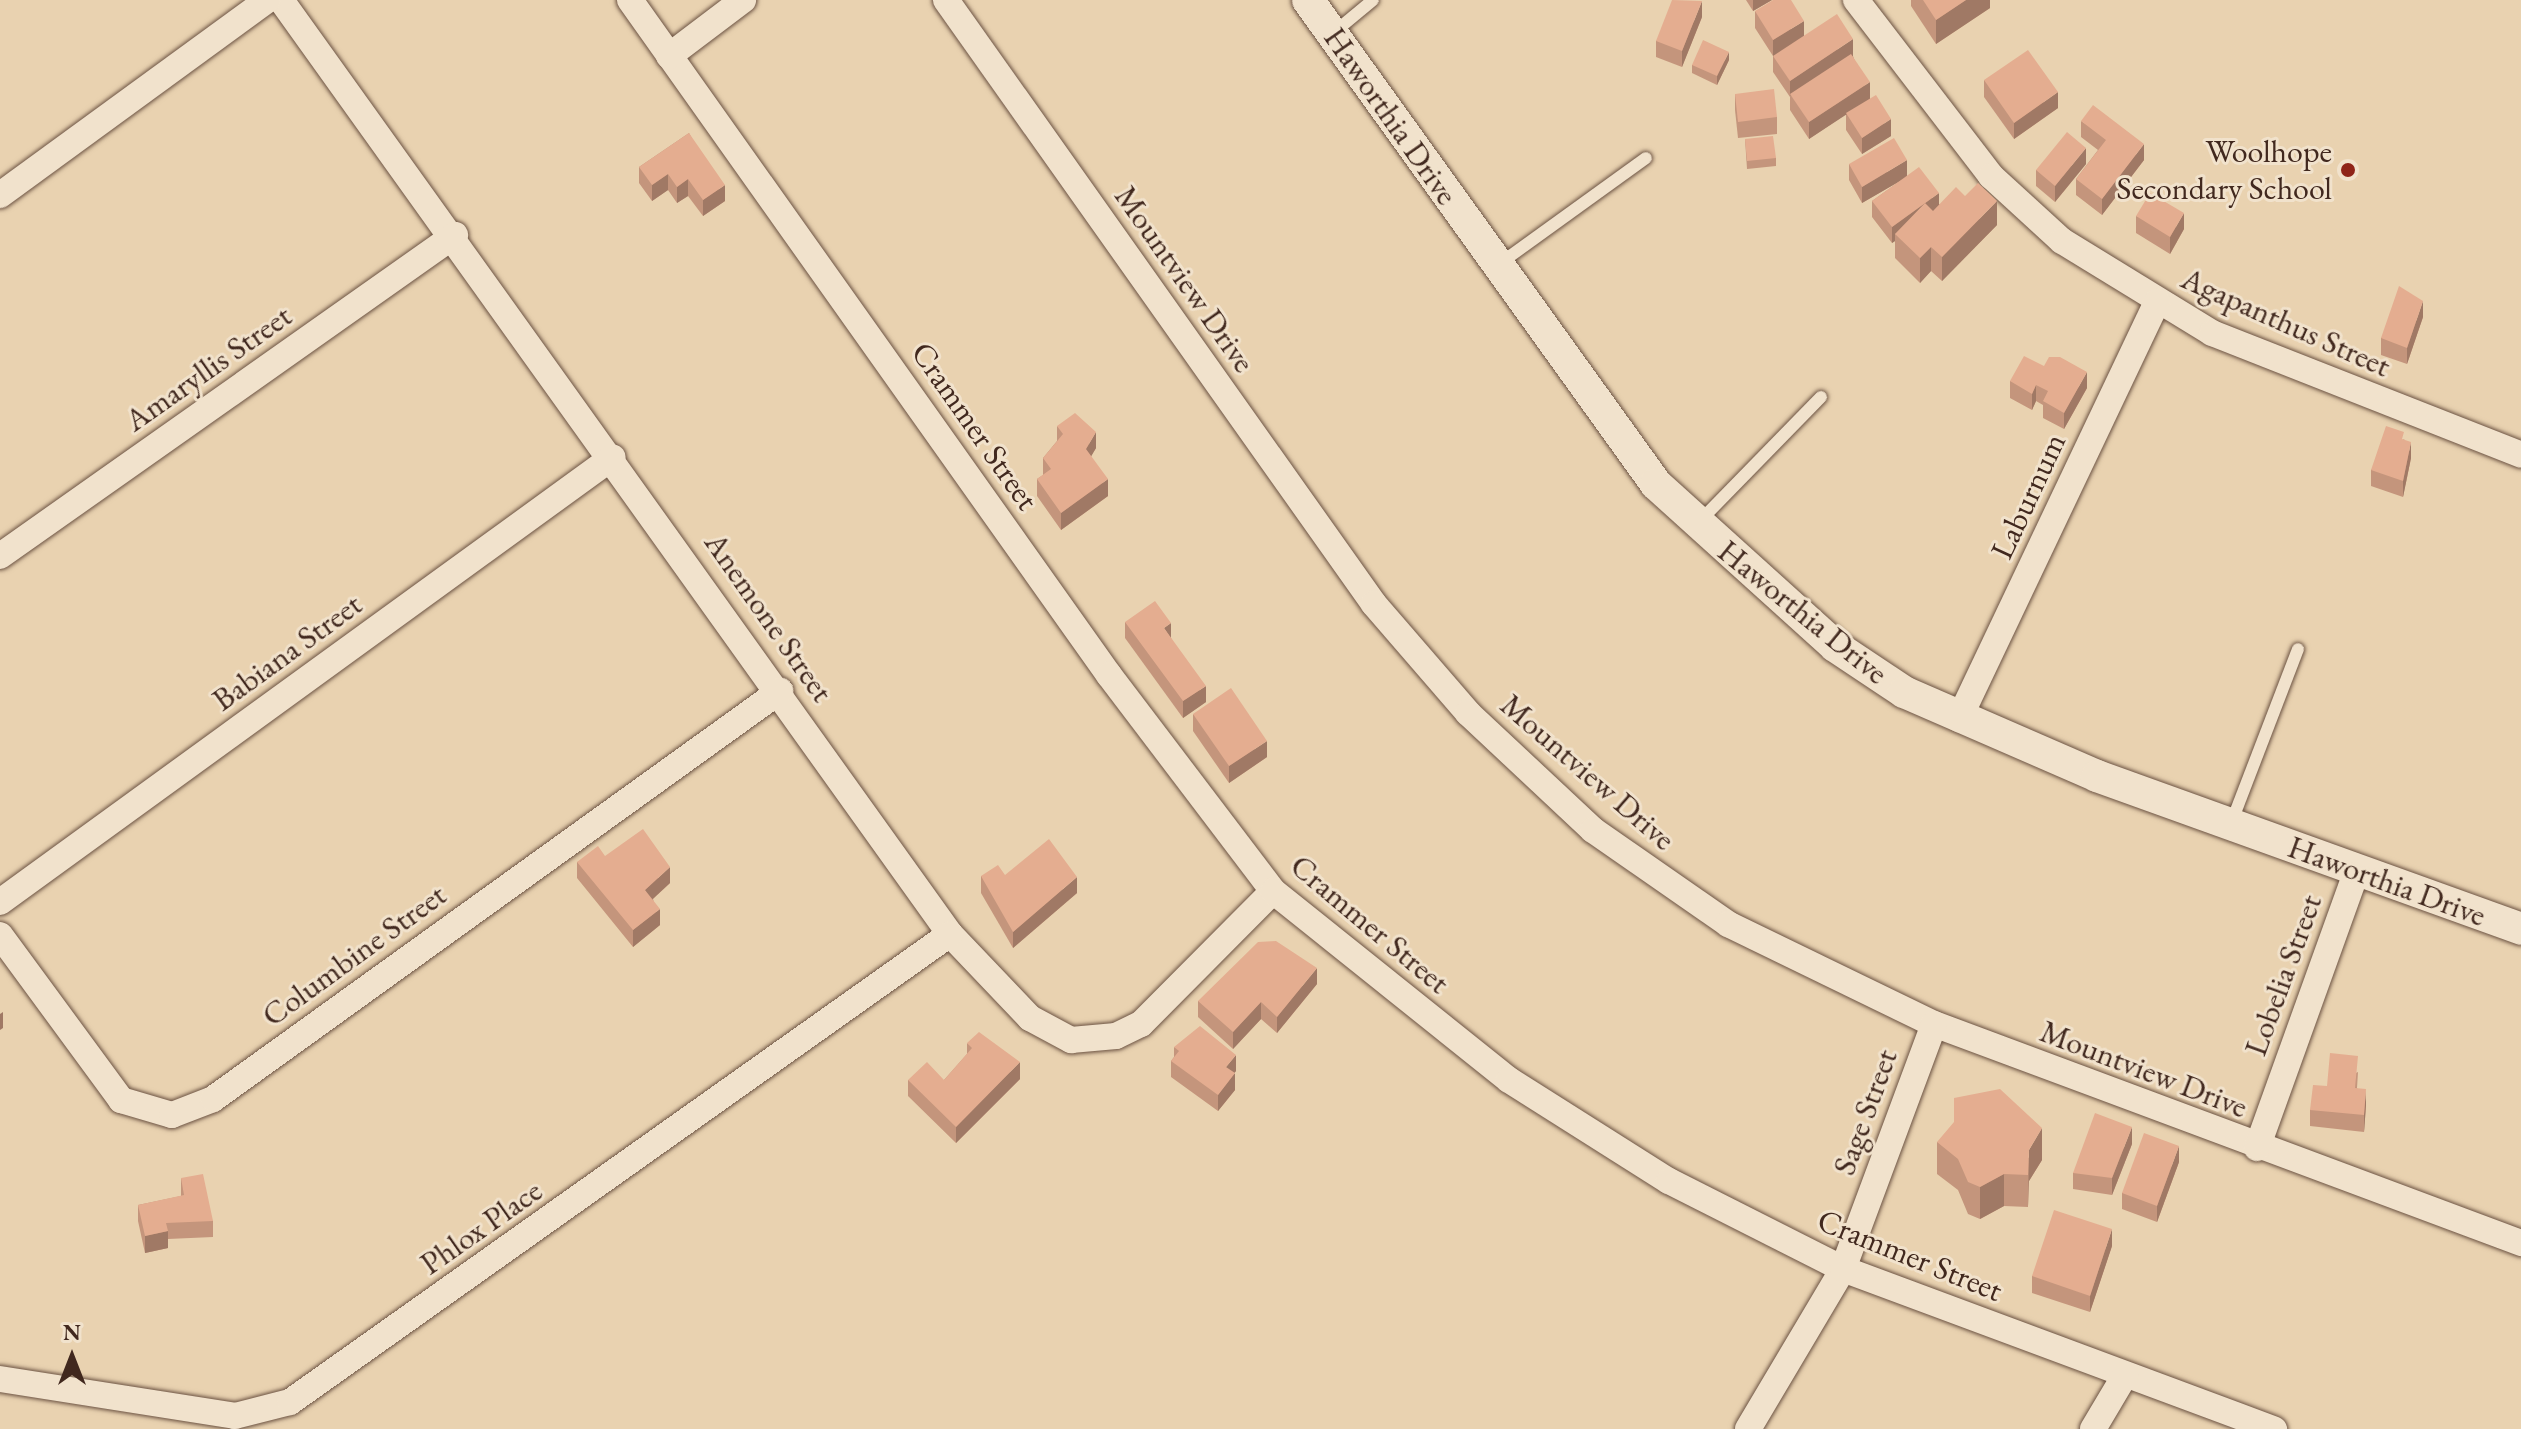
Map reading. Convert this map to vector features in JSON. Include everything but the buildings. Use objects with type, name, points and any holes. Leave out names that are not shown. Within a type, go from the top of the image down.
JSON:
[{"type":"street","points":[[0,195],[267,0]]},
{"type":"street","name":"Anemone Street","points":[[281,0],[455,235],[950,934],[1041,1027],[1090,1040],[1141,1024],[1273,891]]},
{"type":"street","name":"Crammer Street","points":[[630,0],[1118,687],[1273,891],[1509,1080],[1669,1181],[1843,1269],[2274,1429]]},
{"type":"street","points":[[669,56],[743,0]]},
{"type":"street","name":"Mountview Drive","points":[[946,0],[1374,604],[1468,713],[1593,830],[1668,886],[1728,924],[1934,1024],[2257,1148],[2521,1243]]},
{"type":"street","name":"Haworthia Drive","points":[[1308,0],[1607,420],[1696,525],[1835,646],[1959,719],[2231,824],[2521,928]]},
{"type":"street","name":"Agapanthus Street","points":[[1856,0],[1991,176],[2062,241],[2157,302],[2288,366],[2521,455]]},
{"type":"street","name":"Amaryllis Street","points":[[0,556],[455,235]]},
{"type":"street","name":"Laburnum","points":[[1959,719],[2157,302]]},
{"type":"street","name":"Babiana Street","points":[[0,902],[613,457]]},
{"type":"street","name":"Columbine Street","points":[[0,935],[121,1100],[172,1115],[213,1099],[780,691]]},
{"type":"street","name":"Lobelia Street","points":[[2257,1148],[2357,870]]},
{"type":"street","name":"Phlox Place","points":[[0,1379],[235,1416],[290,1402],[950,934]]},
{"type":"street","name":"Sage Street","points":[[1748,1429],[1843,1269],[1934,1024]]},
{"type":"street","points":[[2093,1429],[2125,1375]]},
{"type":"lane","points":[[1332,34],[1373,0]]},
{"type":"lane","points":[[1497,266],[1646,158]]},
{"type":"lane","points":[[1696,525],[1821,397]]},
{"type":"lane","points":[[2231,824],[2298,649]]},
{"type":"place","name":"Woolhope Secondary School","points":[[2348,170]]}]
